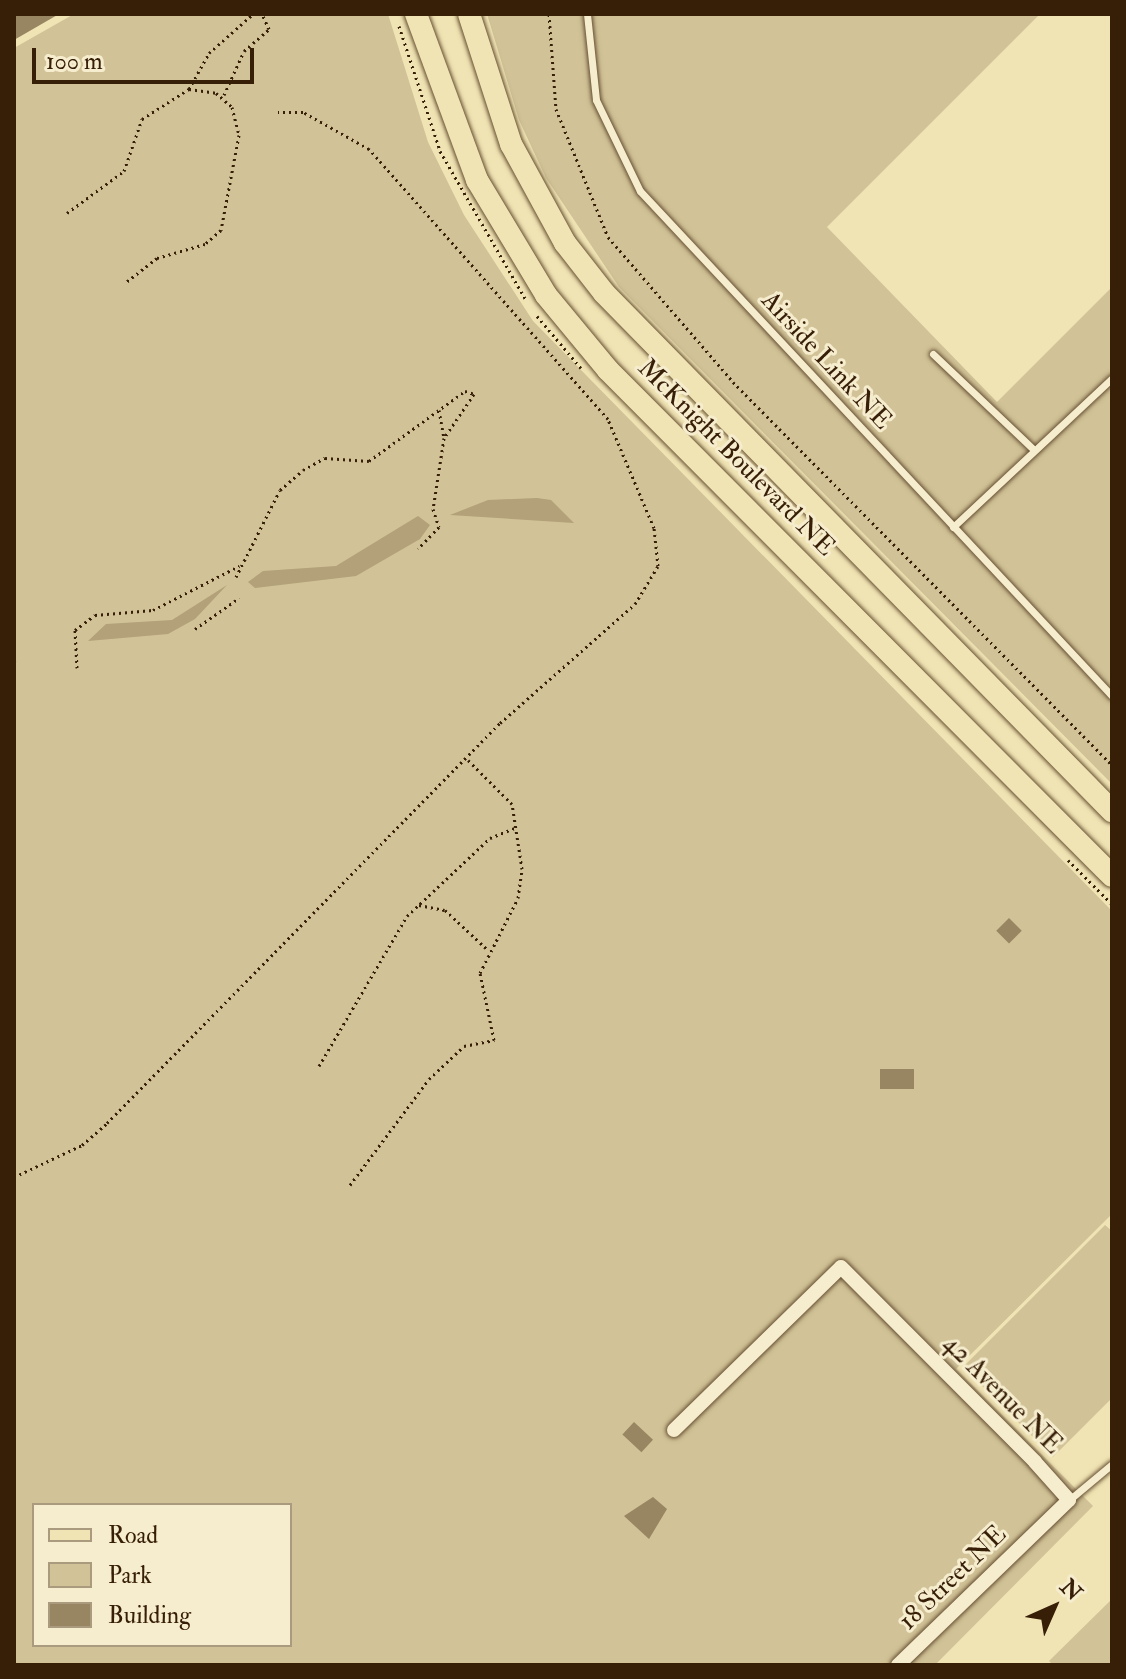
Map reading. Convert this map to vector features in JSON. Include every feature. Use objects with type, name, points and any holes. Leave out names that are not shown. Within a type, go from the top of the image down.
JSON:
[{"type":"main road","name":"McKnight Boulevard NE","points":[[416,14],[477,180],[546,295],[608,370],[1112,876]]},
{"type":"main road","name":"McKnight Boulevard NE","points":[[469,14],[511,144],[565,243],[604,293],[1112,811]]},
{"type":"street","name":"42 Avenue NE","points":[[674,1430],[841,1267],[1069,1500]]},
{"type":"street","name":"18 Street NE","points":[[898,1665],[1069,1500]]},
{"type":"lane","name":"Airside Link NE","points":[[587,14],[596,100],[640,191],[1112,696]]},
{"type":"lane","points":[[933,354],[1034,450]]},
{"type":"lane","points":[[953,527],[1112,378]]},
{"type":"lane","points":[[1069,1500],[1112,1464]]},
{"type":"path","points":[[67,213],[124,171],[136,125],[189,89],[209,53],[253,14]]},
{"type":"path","points":[[125,283],[170,251],[205,244],[225,223],[239,135],[223,96],[244,51],[269,29],[262,14]]},
{"type":"path","points":[[549,14],[556,109],[608,237],[733,382],[1112,765]]},
{"type":"path","points":[[189,89],[223,96]]},
{"type":"path","points":[[14,1177],[82,1145],[107,1123],[468,760],[646,591],[660,546],[619,435],[482,273],[369,149],[303,112],[278,112]]},
{"type":"path","points":[[236,577],[280,490],[303,470],[325,458],[369,461],[465,391],[474,394],[444,438]]},
{"type":"path","points":[[418,549],[439,527],[433,509],[444,438],[439,410]]},
{"type":"path","points":[[77,668],[75,630],[95,615],[153,610],[240,565]]},
{"type":"path","points":[[195,629],[239,598]]},
{"type":"path","points":[[350,1185],[429,1079],[464,1046],[494,1040],[479,992],[487,949],[518,898],[516,827],[512,804],[468,760]]},
{"type":"path","points":[[319,1066],[419,905],[490,838],[516,827]]},
{"type":"path","points":[[419,905],[445,910],[487,949]]},
{"type":"green space","points":[[74,14],[388,14],[428,142],[464,215],[533,321],[1112,911],[1112,1214],[956,1369],[1093,1506],[935,1665],[14,1665],[14,48]]},
{"type":"green space","points":[[487,14],[1040,14],[827,227],[997,402],[1112,287],[1112,784],[619,287],[546,178],[519,120]]},
{"type":"green space","points":[[1105,1225],[1112,1231],[1112,1398],[1053,1457],[963,1367]]},
{"type":"green space","points":[[1112,1599],[1112,1665],[1053,1665],[1049,1661]]},
{"type":"shaded area","points":[[488,500],[551,500],[574,523],[450,515]]},
{"type":"shaded area","points":[[418,516],[430,525],[420,539],[356,576],[255,588],[248,582],[263,571],[336,566]]},
{"type":"shaded area","points":[[227,585],[195,619],[168,634],[88,641],[106,624],[172,620]]},
{"type":"building","points":[[14,14],[59,14],[14,40]]},
{"type":"building","points":[[1009,918],[1022,931],[1009,943],[996,931]]},
{"type":"building","points":[[880,1069],[914,1069],[914,1089],[880,1089]]},
{"type":"building","points":[[634,1422],[653,1440],[641,1452],[622,1434]]},
{"type":"building","points":[[653,1497],[667,1509],[649,1539],[624,1516]]}]
